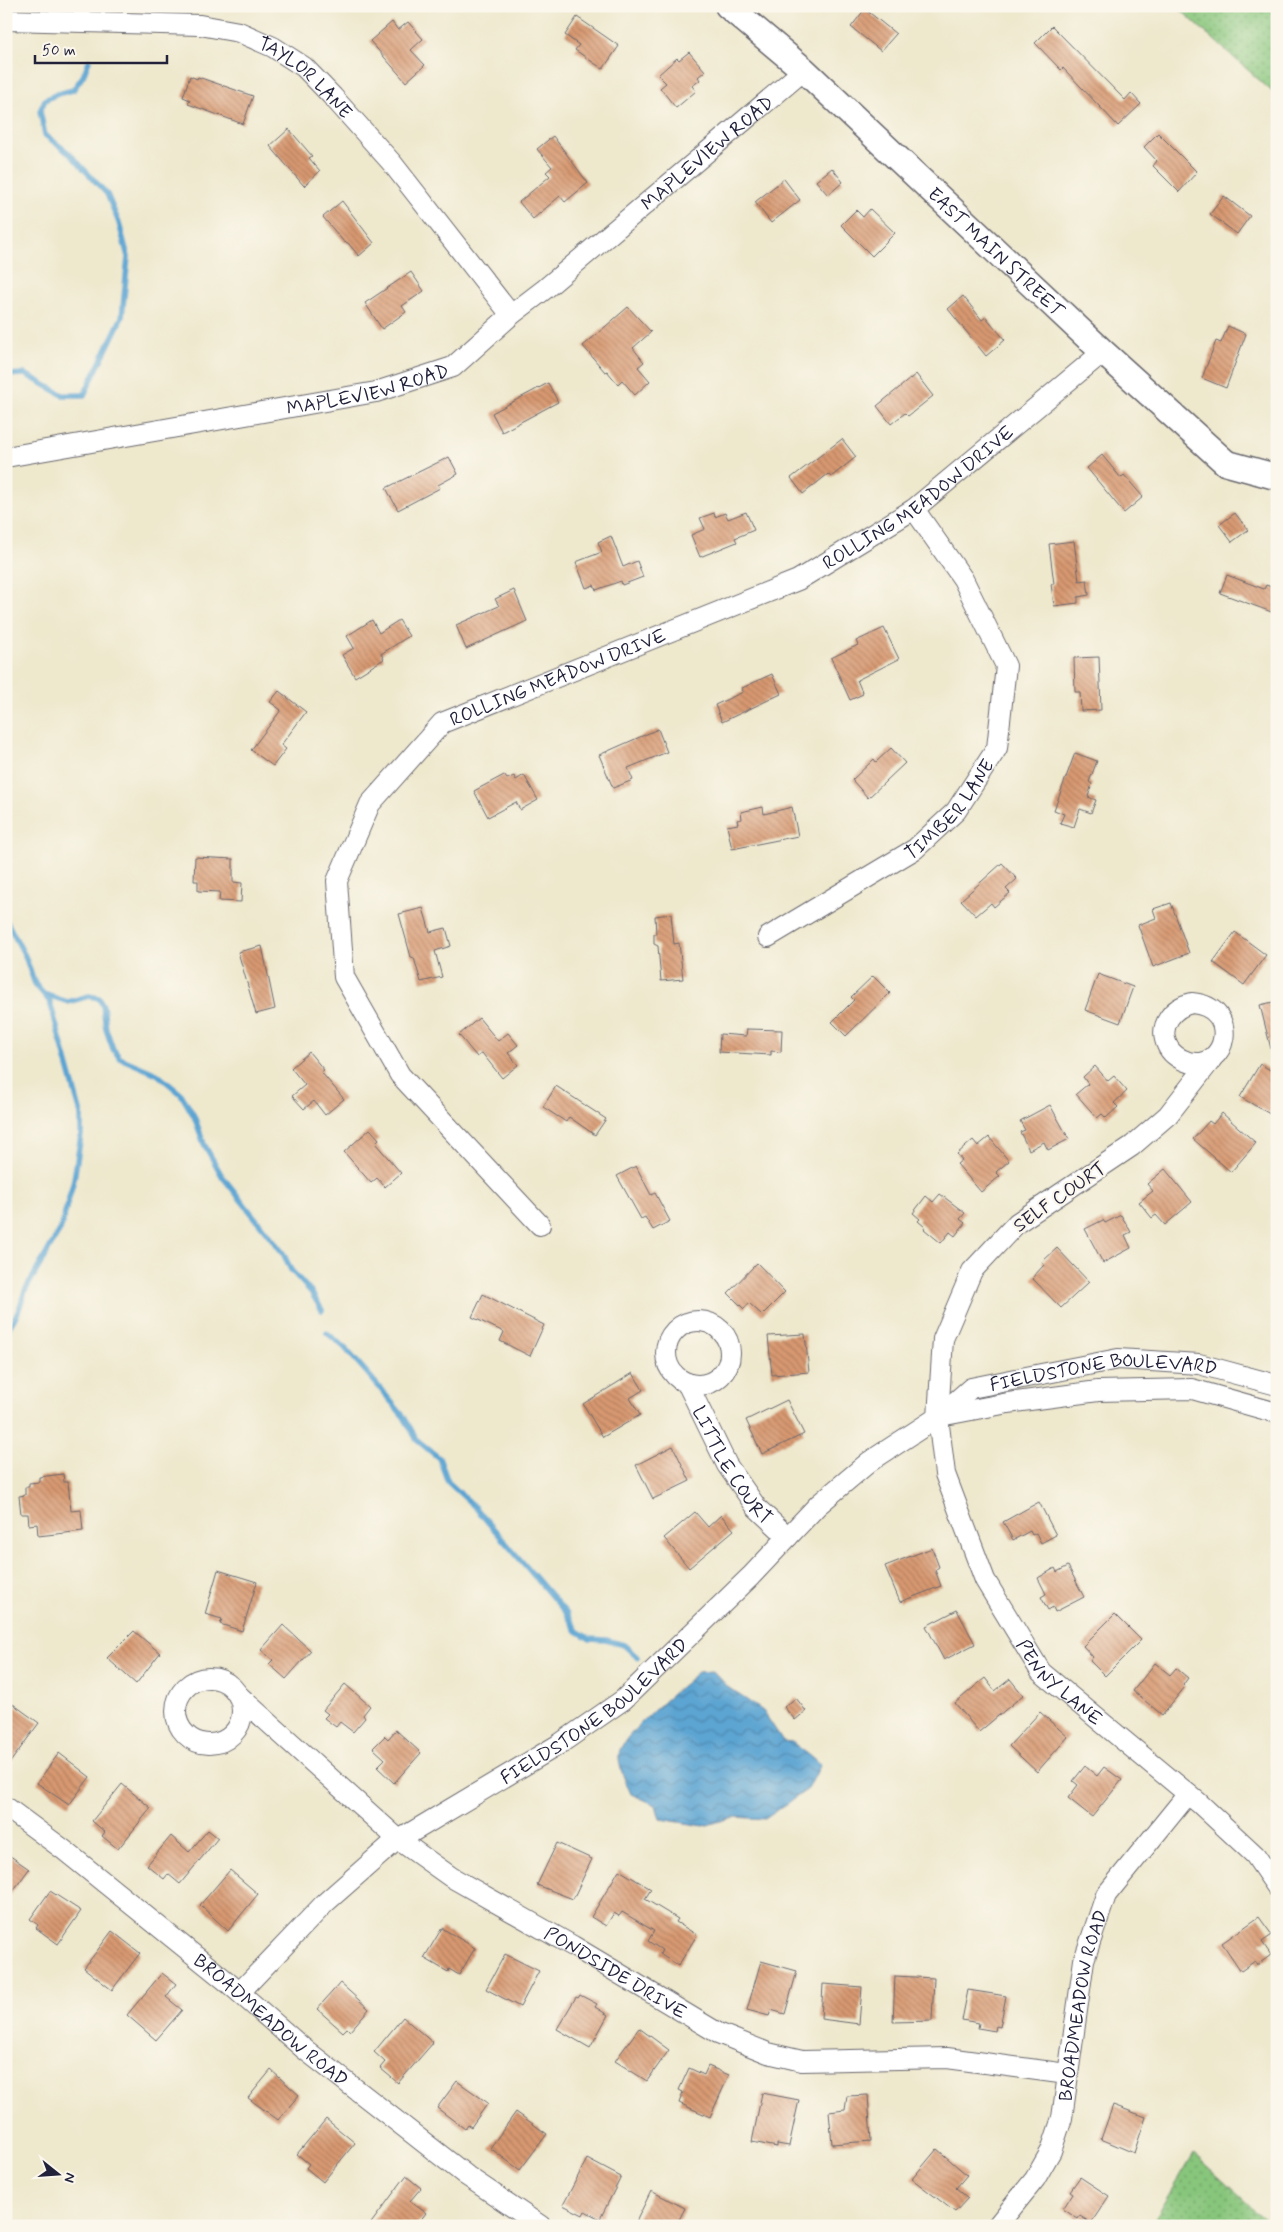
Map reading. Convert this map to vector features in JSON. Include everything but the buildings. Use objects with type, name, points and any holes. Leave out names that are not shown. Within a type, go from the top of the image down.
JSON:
[{"type":"main road","name":"EAST MAIN STREET","points":[[728,6],[804,70],[1103,352],[1226,463],[1277,477]]},
{"type":"street","name":"TAYLOR LANE","points":[[6,20],[200,25],[239,32],[273,47],[304,67],[392,163],[511,315]]},
{"type":"street","name":"MAPLEVIEW ROAD","points":[[6,457],[376,392],[453,367],[511,315],[545,289],[804,70]]},
{"type":"street","name":"ROLLING MEADOW DRIVE","points":[[540,1226],[400,1075],[344,977],[337,882],[370,804],[442,723],[798,580],[914,509],[1103,352]]},
{"type":"street","name":"TIMBER LANE","points":[[768,937],[915,849],[956,811],[997,748],[1006,666],[963,579],[914,509]]},
{"type":"street","name":"SELF COURT","points":[[938,1416],[943,1339],[972,1271],[1017,1223],[1132,1146],[1168,1115],[1211,1060]]},
{"type":"street","name":"FIELDSTONE BOULEVARD","points":[[240,1992],[325,1903],[399,1840],[558,1746],[623,1700],[818,1505],[869,1462],[938,1416],[971,1388],[1118,1359],[1199,1364],[1277,1385]]},
{"type":"street","name":"LITTLE COURT","points":[[687,1383],[727,1465],[757,1508],[788,1537]]},
{"type":"street","name":"FIELDSTONE BOULEVARD","points":[[938,1416],[1008,1403],[1098,1391],[1192,1389],[1277,1413]]},
{"type":"street","name":"PENNY LANE","points":[[938,1416],[945,1474],[984,1580],[1041,1672],[1188,1794],[1255,1855],[1277,1887]]},
{"type":"street","name":"PONDSIDE DRIVE","points":[[238,1695],[399,1840],[451,1877],[573,1946],[718,2034],[768,2053],[802,2060],[947,2058],[1067,2074]]},
{"type":"street","name":"BROADMEADOW ROAD","points":[[997,2226],[1035,2179],[1051,2151],[1062,2118],[1084,1960],[1106,1895],[1188,1794]]},
{"type":"street","name":"BROADMEADOW ROAD","points":[[6,1807],[64,1850],[240,1992],[303,2048],[467,2176],[541,2226]]},
{"type":"green space","points":[[1176,6],[1277,6],[1277,96]]},
{"type":"green space","points":[[1194,2154],[1272,2226],[1151,2226]]},
{"type":"water","points":[[713,1671],[729,1688],[763,1711],[783,1741],[792,1742],[821,1764],[808,1789],[765,1819],[734,1817],[704,1826],[660,1819],[656,1805],[631,1794],[621,1769],[619,1754],[622,1746],[640,1724],[666,1699],[698,1672]]},
{"type":"waterway","points":[[6,375],[25,374],[63,395],[84,395],[122,317],[128,257],[119,223],[107,194],[70,154],[45,135],[40,111],[45,100],[57,94],[73,90],[83,76],[89,61]]},
{"type":"waterway","points":[[6,920],[25,956],[35,984],[50,1002],[81,1114],[81,1135],[74,1179],[61,1228],[25,1291],[18,1312],[8,1329],[6,1338]]},
{"type":"waterway","points":[[44,994],[68,1002],[89,996],[99,998],[103,1006],[106,1029],[113,1049],[120,1058],[157,1074],[181,1094],[194,1116],[204,1144],[222,1176],[283,1253],[291,1270],[311,1292],[322,1310]]},
{"type":"waterway","points":[[327,1333],[344,1347],[368,1374],[404,1417],[417,1440],[439,1458],[448,1482],[475,1507],[566,1613],[577,1631],[590,1639],[606,1640],[624,1645],[637,1657]]}]
